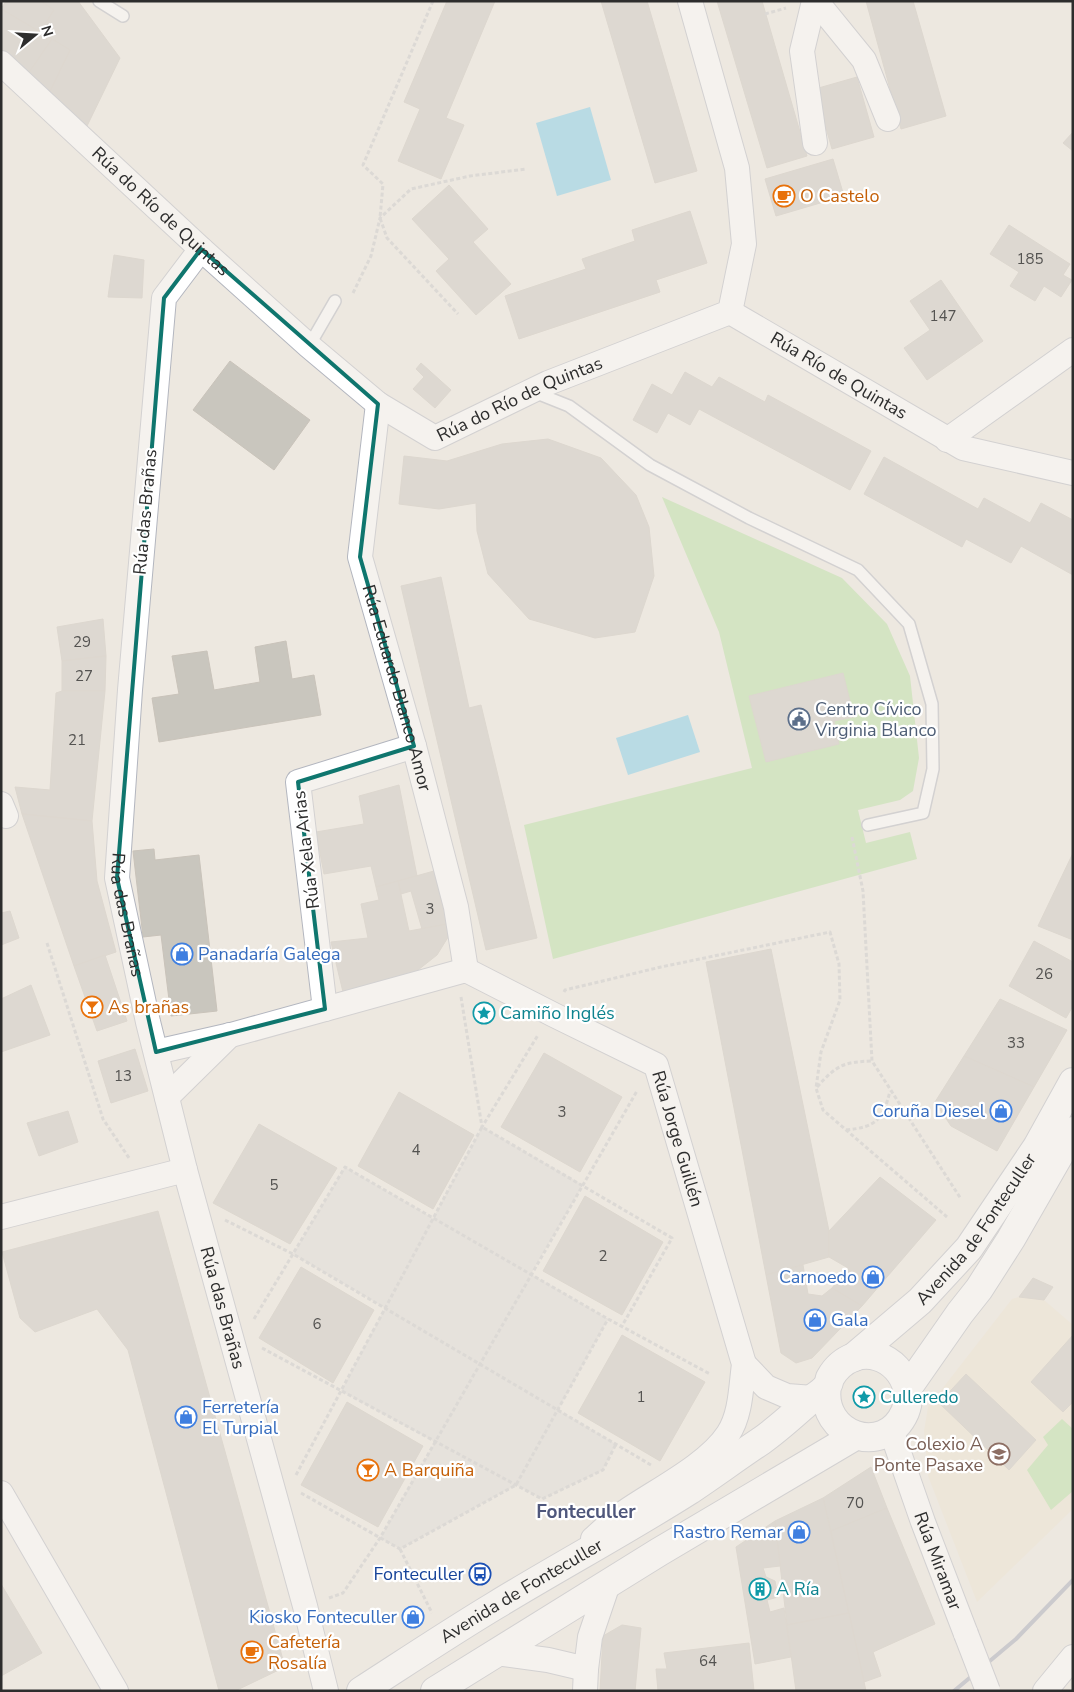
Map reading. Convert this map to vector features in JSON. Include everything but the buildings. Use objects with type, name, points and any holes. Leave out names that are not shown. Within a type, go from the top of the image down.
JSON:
[{"type":"main road","name":"Avenida de Fonteculler","points":[[854,1357],[920,1301],[969,1248],[1037,1147],[1073,1082]]},
{"type":"main road","name":"Avenida de Fonteculler","points":[[907,1389],[979,1289],[1011,1239],[1073,1132]]},
{"type":"main road","points":[[871,1355],[888,1361],[901,1372],[907,1389],[908,1400],[905,1412],[899,1422],[890,1430],[874,1437],[855,1436],[844,1430],[831,1416],[820,1392],[842,1363],[854,1357],[871,1355]]},
{"type":"main road","name":"Avenida de Fonteculler","points":[[362,1691],[494,1606],[690,1490],[771,1434],[820,1392]]},
{"type":"main road","points":[[435,1689],[855,1436]]},
{"type":"street","points":[[690,1],[737,168],[744,244],[730,312]]},
{"type":"street","points":[[815,1],[864,60],[888,119]]},
{"type":"street","points":[[815,1],[802,51],[816,143]]},
{"type":"street","name":"Rúa do Río de Quintas","points":[[1,63],[201,249],[309,346],[378,404],[434,438],[548,383],[730,312]]},
{"type":"street","name":"Rúa das Brañas","points":[[201,249],[164,298],[130,680],[117,878],[185,1170],[305,1606],[326,1691]]},
{"type":"street","name":"Rúa Río de Quintas","points":[[730,312],[963,448],[1073,473]]},
{"type":"street","points":[[947,440],[1073,350]]},
{"type":"street","name":"Rúa Eduardo Blanco Amor","points":[[378,404],[360,556],[414,746],[456,907],[466,970]]},
{"type":"street","name":"Rúa Xela Arias","points":[[325,1009],[298,782],[414,746]]},
{"type":"street","points":[[156,1052],[231,1035],[466,970]]},
{"type":"street","name":"Rúa Jorge Guillén","points":[[466,970],[656,1065],[744,1364],[739,1406],[728,1434],[708,1456],[674,1481],[623,1513],[562,1566]]},
{"type":"street","points":[[167,1097],[231,1035]]},
{"type":"street","points":[[1,1217],[185,1170]]},
{"type":"street","name":"Rúa Jorge Guillén","points":[[744,1364],[766,1387],[787,1396],[820,1392]]},
{"type":"street","name":"Rúa Miramar","points":[[890,1430],[988,1691]]},
{"type":"street","points":[[1,1493],[116,1691]]},
{"type":"street","points":[[496,1653],[548,1660],[586,1680],[590,1637],[608,1584]]},
{"type":"street","points":[[1045,1691],[1073,1657]]},
{"type":"lane","points":[[99,1],[123,16]]},
{"type":"lane","points":[[309,346],[335,301]]},
{"type":"lane","points":[[532,391],[570,406],[650,465],[748,518],[858,570],[909,624],[932,704],[933,769],[923,813],[868,825]]},
{"type":"path","points":[[351,296],[371,256],[380,218],[384,184],[363,165],[433,1]]},
{"type":"path","points":[[380,218],[411,189],[470,176],[526,169]]},
{"type":"path","points":[[380,218],[387,238],[458,314]]},
{"type":"path","points":[[868,825],[851,830],[863,891],[872,1062],[961,1199]]},
{"type":"path","points":[[294,1478],[482,1127],[532,1044],[554,1015],[565,990],[661,967],[830,932],[839,964],[840,1000],[820,1052],[816,1088],[823,1110],[947,1217]]},
{"type":"path","points":[[47,943],[103,1119],[144,1180]]},
{"type":"path","points":[[466,970],[461,1001],[482,1127]]},
{"type":"path","points":[[816,1088],[829,1073],[842,1064],[872,1062]]},
{"type":"path","points":[[305,1606],[343,1593],[380,1538],[635,1094],[656,1065]]},
{"type":"path","points":[[845,1130],[862,1128],[877,1121],[886,1108],[890,1090]]},
{"type":"path","points":[[482,1127],[672,1238],[622,1326]]},
{"type":"path","points":[[253,1321],[345,1167],[608,1319],[710,1374]]},
{"type":"path","points":[[200,1222],[223,1219],[293,1254],[616,1444],[674,1481]]},
{"type":"path","points":[[298,1491],[400,1549],[516,1485],[608,1319]]},
{"type":"path","points":[[259,1347],[542,1499],[603,1470],[616,1444]]},
{"type":"highlighted area","points":[[201,249],[378,404],[360,557],[414,746],[298,782],[325,1009],[156,1052],[117,878],[164,298]]},
{"type":"shaded area","points":[[482,1127],[583,1185],[531,1274],[608,1319],[558,1410],[616,1444],[603,1470],[542,1499],[516,1485],[400,1549],[380,1538],[435,1442],[341,1391],[385,1308],[293,1254],[345,1167],[433,1218]]},
{"type":"shaded area","name":"Colexio A Ponte Pasaxe","points":[[1019,1297],[1044,1300],[1073,1325],[1073,1509],[977,1602],[928,1476],[924,1431],[928,1407],[1012,1299]]},
{"type":"green space","points":[[662,497],[842,578],[887,624],[910,676],[919,758],[913,791],[900,800],[858,810],[866,843],[910,832],[917,859],[553,959],[524,825],[752,768],[719,632]]},
{"type":"green space","points":[[1062,1419],[1073,1429],[1073,1491],[1051,1510],[1027,1470],[1048,1445],[1043,1437]]},
{"type":"water","points":[[590,107],[611,180],[557,196],[536,123]]},
{"type":"water","points":[[688,715],[700,752],[628,775],[616,738]]},
{"type":"railway","points":[[954,1691],[1016,1639],[1073,1580]]},
{"type":"place","name":"O Castelo","points":[[784,196]]},
{"type":"place","name":"Centro Cívico Virginia Blanco","points":[[799,719]]},
{"type":"place","name":"Panadaría Galega","points":[[182,954]]},
{"type":"place","name":"As brañas","points":[[92,1007]]},
{"type":"place","name":"Camiño Inglés","points":[[484,1013]]},
{"type":"place","name":"Coruña Diesel","points":[[1001,1111]]},
{"type":"place","name":"Carnoedo","points":[[873,1277]]},
{"type":"place","name":"Gala","points":[[815,1320]]},
{"type":"place","name":"Culleredo","points":[[864,1397]]},
{"type":"place","name":"Ferretería El Turpial","points":[[186,1417]]},
{"type":"place","name":"Colexio A Ponte Pasaxe","points":[[999,1454]]},
{"type":"place","name":"A Barquiña","points":[[368,1470]]},
{"type":"place","name":"Rastro Remar","points":[[799,1532]]},
{"type":"place","name":"Fonteculler","points":[[480,1574]]},
{"type":"place","name":"A Ría","points":[[760,1589]]},
{"type":"place","name":"Kiosko Fonteculler","points":[[413,1617]]},
{"type":"place","name":"Cafetería Rosalía","points":[[252,1652]]},
{"type":"district","name":"Fonteculler","points":[[586,1511]]}]
